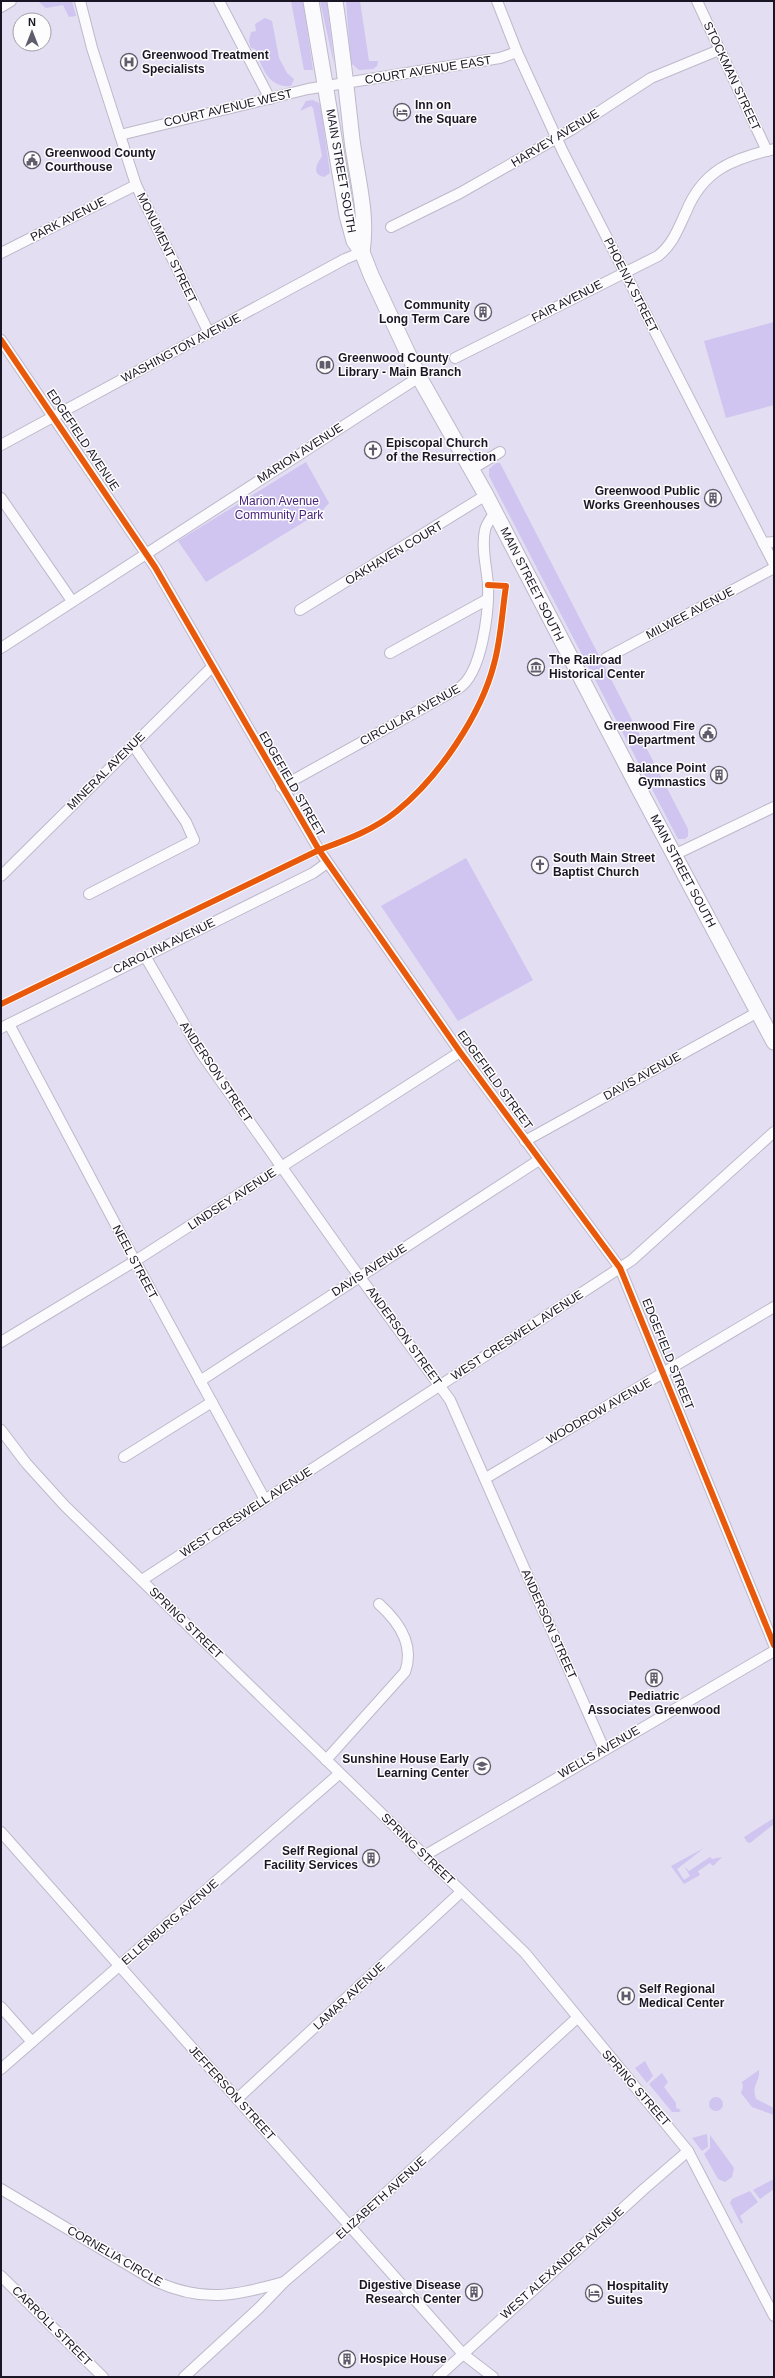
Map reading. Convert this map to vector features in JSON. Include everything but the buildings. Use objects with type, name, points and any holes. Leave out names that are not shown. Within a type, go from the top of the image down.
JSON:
[{"type":"main road","points":[[311,1],[337,85]]},
{"type":"main road","points":[[335,1],[337,85]]},
{"type":"main road","name":"MAIN STREET SOUTH","points":[[337,85],[347,215],[354,241],[362,252],[371,275],[419,377],[486,495],[674,855],[774,1042]]},
{"type":"main road","name":"MAIN STREET SOUTH","points":[[337,85],[352,140],[365,216],[362,252]]},
{"type":"street","points":[[1,7],[11,1]]},
{"type":"street","name":"MONUMENT STREET","points":[[80,1],[136,185],[209,333]]},
{"type":"street","points":[[219,1],[270,99]]},
{"type":"street","name":"PHOENIX STREET","points":[[497,1],[517,52],[557,138],[774,564]]},
{"type":"street","name":"STOCKMAN STREET","points":[[697,1],[719,50],[770,150]]},
{"type":"street","name":"HARVEY AVENUE","points":[[391,227],[460,193],[557,138],[651,78],[719,50]]},
{"type":"street","name":"COURT AVENUE EAST","points":[[337,85],[500,58],[517,52]]},
{"type":"street","name":"COURT AVENUE WEST","points":[[120,135],[231,106],[337,85]]},
{"type":"street","name":"FAIR AVENUE","points":[[455,358],[665,251],[675,236],[696,190],[711,174],[728,164],[770,150]]},
{"type":"street","name":"PARK AVENUE","points":[[1,253],[136,185]]},
{"type":"street","name":"WASHINGTON AVENUE","points":[[1,445],[362,252]]},
{"type":"street","name":"EDGEFIELD AVENUE","points":[[1,340],[146,553]]},
{"type":"street","name":"MARION AVENUE","points":[[1,648],[419,377]]},
{"type":"street","points":[[472,469],[500,452]]},
{"type":"street","name":"OAKHAVEN COURT","points":[[300,610],[486,495]]},
{"type":"street","points":[[1,498],[72,601]]},
{"type":"street","name":"CIRCULAR AVENUE","points":[[281,787],[464,685],[474,670],[487,616],[488,600],[485,529],[495,512]]},
{"type":"street","points":[[763,543],[774,542]]},
{"type":"street","name":"EDGEFIELD STREET","points":[[146,553],[281,787],[327,863],[460,1052],[620,1268],[774,1645]]},
{"type":"street","name":"MILWEE AVENUE","points":[[606,658],[774,568]]},
{"type":"street","points":[[390,652],[488,600]]},
{"type":"street","name":"MINERAL AVENUE","points":[[1,876],[212,667]]},
{"type":"street","points":[[89,894],[194,840],[186,822],[133,745]]},
{"type":"street","points":[[674,855],[774,807]]},
{"type":"street","name":"CAROLINA AVENUE","points":[[5,1026],[313,873],[327,863]]},
{"type":"street","name":"ANDERSON STREET","points":[[145,956],[201,1053],[359,1276],[439,1385],[454,1409],[486,1478],[604,1749]]},
{"type":"street","name":"DAVIS AVENUE","points":[[525,1141],[758,1012]]},
{"type":"street","name":"NEEL STREET","points":[[5,1026],[264,1498]]},
{"type":"street","name":"LINDSEY AVENUE","points":[[1,1342],[135,1261],[460,1052]]},
{"type":"street","name":"WEST CRESWELL AVENUE","points":[[142,1580],[264,1498],[632,1260],[774,1132]]},
{"type":"street","name":"DAVIS AVENUE","points":[[200,1381],[539,1160]]},
{"type":"street","name":"WOODROW AVENUE","points":[[486,1478],[774,1307]]},
{"type":"street","points":[[124,1457],[212,1402]]},
{"type":"street","name":"SPRING STREET","points":[[1,1430],[42,1481],[339,1774],[525,1952],[577,2018],[675,2133],[688,2151],[774,2316]]},
{"type":"street","points":[[326,1760],[405,1672],[408,1653],[404,1634],[396,1621],[379,1604]]},
{"type":"street","name":"WELLS AVENUE","points":[[424,1856],[774,1650]]},
{"type":"street","name":"ELLENBURG AVENUE","points":[[1,2069],[339,1774]]},
{"type":"street","name":"JEFFERSON STREET","points":[[1,1832],[463,2354],[493,2377]]},
{"type":"street","name":"LAMAR AVENUE","points":[[238,2099],[461,1892]]},
{"type":"street","points":[[1,2007],[32,2042]]},
{"type":"street","name":"ELIZABETH AVENUE","points":[[184,2377],[259,2308],[284,2282],[350,2226],[577,2018]]},
{"type":"street","name":"WEST ALEXANDER AVENUE","points":[[438,2377],[644,2189],[688,2151]]},
{"type":"street","name":"CORNELIA CIRCLE","points":[[1,2189],[155,2280],[182,2292],[207,2296],[223,2296],[245,2293],[284,2282]]},
{"type":"street","name":"CARROLL STREET","points":[[1,2276],[103,2377]]},
{"type":"green space","points":[[72,1],[76,16],[69,17],[63,5],[46,8],[39,2]]},
{"type":"green space","points":[[291,1],[303,1],[313,70],[304,70]]},
{"type":"green space","points":[[320,1],[327,1],[334,64]]},
{"type":"green space","points":[[346,1],[360,1],[369,61],[378,61],[377,66],[373,69],[359,70],[351,63]]},
{"type":"green space","points":[[265,18],[272,21],[279,58],[287,73],[294,79],[291,86],[283,86],[271,80],[263,69],[255,49],[251,48],[249,41],[251,32],[256,31],[255,24]]},
{"type":"green space","points":[[313,100],[319,103],[321,109],[330,173],[324,177],[320,176],[316,171],[317,165],[322,156],[313,108],[311,106],[300,111],[306,101]]},
{"type":"green space","points":[[774,322],[774,405],[726,418],[704,341]]},
{"type":"green space","name":"Marion Avenue Community Park","points":[[306,462],[329,503],[322,511],[206,582],[178,541]]},
{"type":"green space","points":[[496,463],[500,463],[688,829],[688,836],[685,839],[678,839],[489,476],[489,469]]},
{"type":"green space","points":[[466,858],[533,980],[458,1021],[381,906]]},
{"type":"green space","points":[[774,1818],[774,1824],[750,1843],[747,1842],[744,1837]]},
{"type":"green space","points":[[704,1848],[677,1869],[684,1880],[690,1876],[684,1866],[689,1871],[710,1857],[712,1859],[722,1857],[713,1866],[710,1863],[698,1871],[700,1875],[684,1884],[671,1866]]},
{"type":"green space","points":[[645,2061],[653,2076],[647,2083],[635,2068]]},
{"type":"green space","points":[[759,2070],[754,2090],[756,2099],[774,2108],[774,2115],[752,2107],[741,2093],[743,2087],[742,2082]]},
{"type":"green space","points":[[662,2073],[668,2082],[664,2087],[676,2103],[676,2108],[681,2110],[679,2112],[672,2112],[649,2084]]},
{"type":"green space","points":[[713,2097],[719,2097],[723,2101],[723,2107],[719,2111],[713,2111],[709,2107],[709,2101]]},
{"type":"green space","points":[[707,2134],[708,2147],[702,2151],[692,2138]]},
{"type":"green space","points":[[710,2135],[734,2168],[732,2177],[725,2182],[718,2179],[704,2154],[710,2148]]},
{"type":"green space","points":[[774,2179],[774,2189],[760,2199],[753,2190]]},
{"type":"green space","points":[[750,2191],[758,2202],[740,2216],[743,2222],[741,2224],[730,2203],[732,2199]]},
{"type":"cycle path","points":[[1,340],[155,567],[319,850],[460,1052],[620,1268],[774,1645]]},
{"type":"cycle path","points":[[1,1004],[319,850],[360,834],[379,824],[397,811],[428,781],[456,744],[479,704],[488,684],[498,645],[506,586],[488,585]]},
{"type":"place","name":"Greenwood Treatment Specialists","points":[[129,62]]},
{"type":"place","name":"Inn on the Square","points":[[402,112]]},
{"type":"place","name":"Greenwood County Courthouse","points":[[32,160]]},
{"type":"place","name":"Community Long Term Care","points":[[483,312]]},
{"type":"place","name":"Greenwood County Library - Main Branch","points":[[325,365]]},
{"type":"place","name":"Episcopal Church of the Resurrection","points":[[373,450]]},
{"type":"place","name":"Greenwood Public Works Greenhouses","points":[[713,498]]},
{"type":"place","name":"The Railroad Historical Center","points":[[536,667]]},
{"type":"place","name":"Greenwood Fire Department","points":[[708,733]]},
{"type":"place","name":"Balance Point Gymnastics","points":[[719,775]]},
{"type":"place","name":"South Main Street Baptist Church","points":[[540,865]]},
{"type":"place","name":"Pediatric Associates Greenwood","points":[[654,1678]]},
{"type":"place","name":"Sunshine House Early Learning Center","points":[[482,1766]]},
{"type":"place","name":"Self Regional Facility Services","points":[[371,1858]]},
{"type":"place","name":"Self Regional Medical Center","points":[[626,1996]]},
{"type":"place","name":"Digestive Disease Research Center","points":[[474,2292]]},
{"type":"place","name":"Hospitality Suites","points":[[594,2293]]},
{"type":"place","name":"Hospice House","points":[[347,2359]]}]
